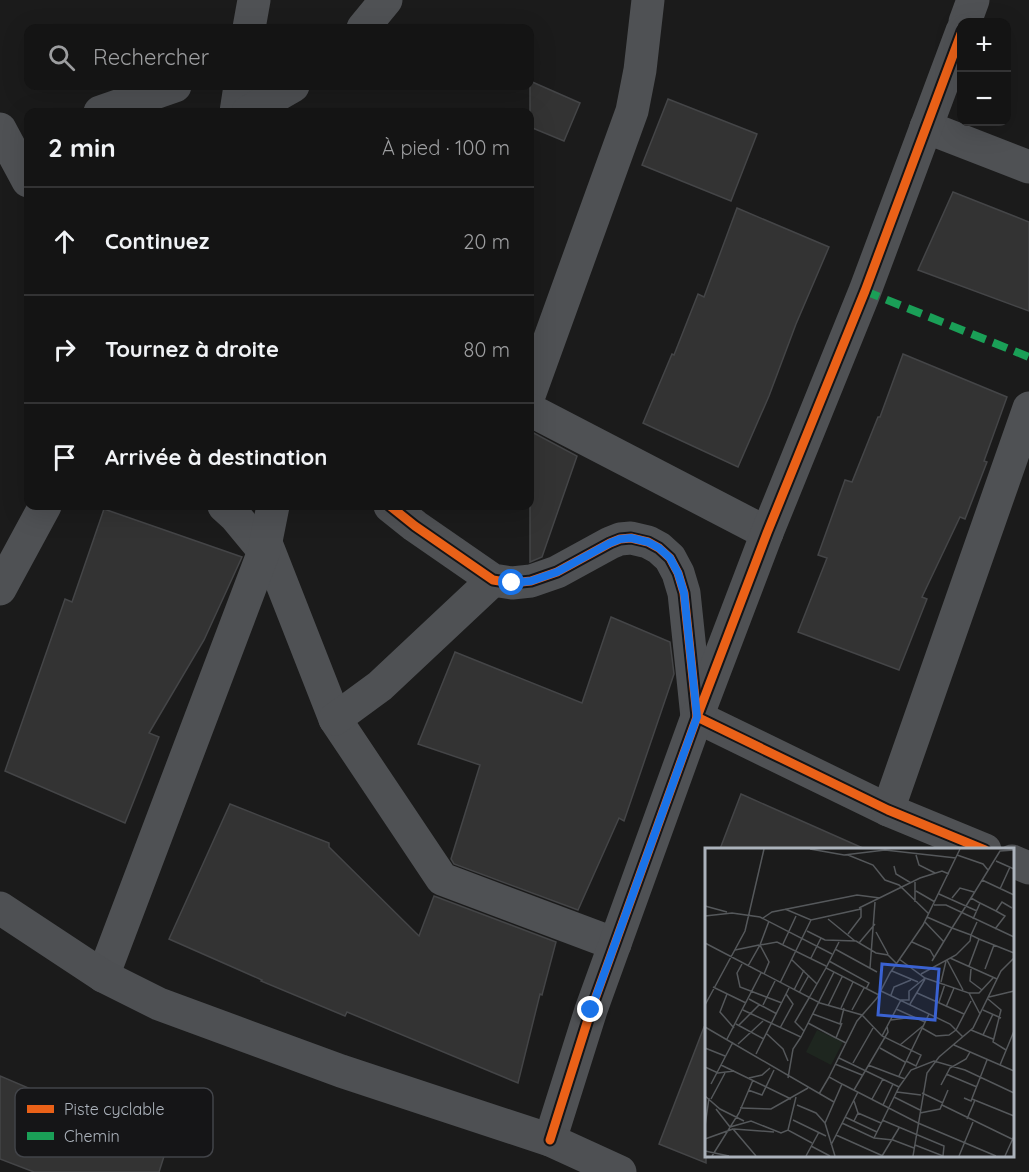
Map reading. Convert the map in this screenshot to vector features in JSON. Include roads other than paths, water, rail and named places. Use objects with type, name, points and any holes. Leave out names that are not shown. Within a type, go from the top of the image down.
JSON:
[{"type":"main road","points":[[0,908],[103,976],[159,1004],[340,1071],[550,1140],[620,1172]]},
{"type":"street","points":[[250,24],[254,0]]},
{"type":"street","points":[[366,24],[386,0]]},
{"type":"street","points":[[534,382],[632,111],[640,70],[648,0]]},
{"type":"street","points":[[966,18],[973,0]]},
{"type":"street","points":[[550,1140],[591,1010],[697,717],[767,533],[865,291],[957,44]]},
{"type":"street","points":[[112,108],[163,90]]},
{"type":"street","points":[[237,108],[239,90]]},
{"type":"street","points":[[255,108],[286,90]]},
{"type":"street","points":[[926,127],[1029,167]]},
{"type":"street","points":[[9,140],[24,172]]},
{"type":"street","points":[[534,412],[767,533]]},
{"type":"street","points":[[888,810],[1027,430]]},
{"type":"street","points":[[0,589],[43,510]]},
{"type":"street","points":[[228,510],[265,547],[335,719],[442,879],[615,944]]},
{"type":"street","points":[[103,976],[265,547],[272,510]]},
{"type":"street","points":[[395,510],[493,580],[512,583],[531,581],[557,572],[620,539],[631,538],[648,542],[659,548],[670,558],[678,573],[684,593],[697,717]]},
{"type":"street","points":[[335,719],[380,686],[493,580]]},
{"type":"street","points":[[697,717],[888,810],[983,848]]},
{"type":"street","points":[[1014,862],[1029,868]]}]
